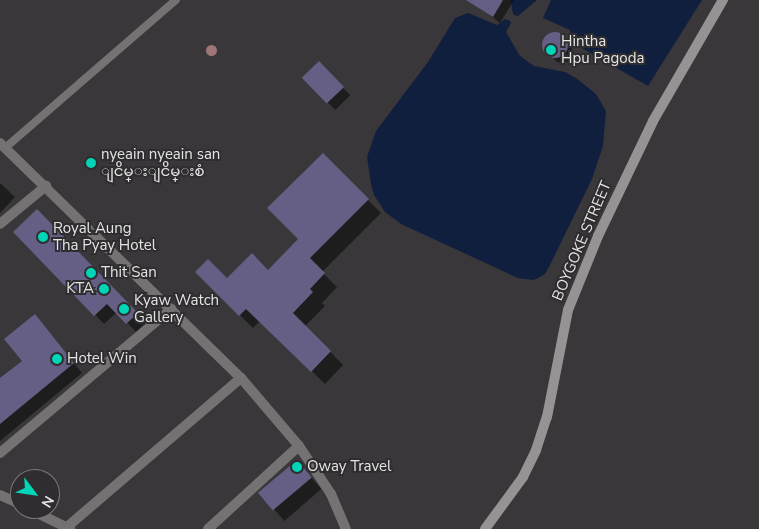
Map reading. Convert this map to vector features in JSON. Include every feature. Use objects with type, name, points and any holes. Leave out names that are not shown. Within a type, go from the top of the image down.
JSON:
[{"type":"street","name":"BOYGOKE STREET","points":[[485,529],[523,477],[536,450],[547,417],[568,310],[581,273],[653,121],[723,0]]},
{"type":"street","points":[[3,145],[241,378],[299,446],[331,494],[346,529]]},
{"type":"street","points":[[0,224],[46,186]]},
{"type":"street","points":[[0,453],[172,309]]},
{"type":"street","points":[[50,519],[68,528],[241,378]]},
{"type":"street","points":[[208,529],[299,446]]},
{"type":"lane","points":[[3,145],[176,0]]},
{"type":"water","points":[[511,0],[537,0],[518,16],[514,15]]},
{"type":"water","points":[[551,0],[702,0],[648,86],[573,43],[570,30],[543,18]]},
{"type":"water","points":[[468,13],[497,25],[505,19],[510,21],[511,23],[506,32],[520,56],[534,66],[565,72],[576,78],[596,94],[606,111],[603,146],[592,179],[545,274],[534,280],[518,278],[401,224],[385,212],[374,195],[371,184],[367,157],[376,131],[428,62],[455,18]]},
{"type":"building","points":[[466,0],[503,0],[493,17]]},
{"type":"building","points":[[555,32],[564,36],[568,45],[564,54],[555,58],[546,54],[542,45],[546,36]]},
{"type":"building","points":[[319,61],[344,87],[327,104],[302,78]]},
{"type":"building","points":[[323,153],[369,199],[310,258],[325,273],[310,289],[313,292],[293,313],[331,351],[311,372],[246,309],[239,316],[195,272],[208,259],[227,278],[252,253],[268,270],[298,239],[267,208]]},
{"type":"building","points":[[37,209],[138,313],[126,324],[107,304],[94,316],[13,232]]},
{"type":"building","points":[[35,314],[74,363],[0,424],[0,378],[22,361],[4,339]]},
{"type":"building","points":[[297,460],[312,478],[273,510],[258,493]]},
{"type":"place","name":"Hintha Hpu Pagoda","points":[[551,50]]},
{"type":"place","name":"nyeain nyeain san ျငိမ္းျငိမ္းစံ","points":[[91,163]]},
{"type":"place","name":"Royal Aung Tha Pyay Hotel","points":[[43,237]]},
{"type":"place","name":"Thit San","points":[[91,273]]},
{"type":"place","name":"KTA","points":[[104,289]]},
{"type":"place","name":"Kyaw Watch Gallery","points":[[124,309]]},
{"type":"place","name":"Hotel Win","points":[[57,359]]},
{"type":"place","name":"Oway Travel","points":[[297,467]]}]
